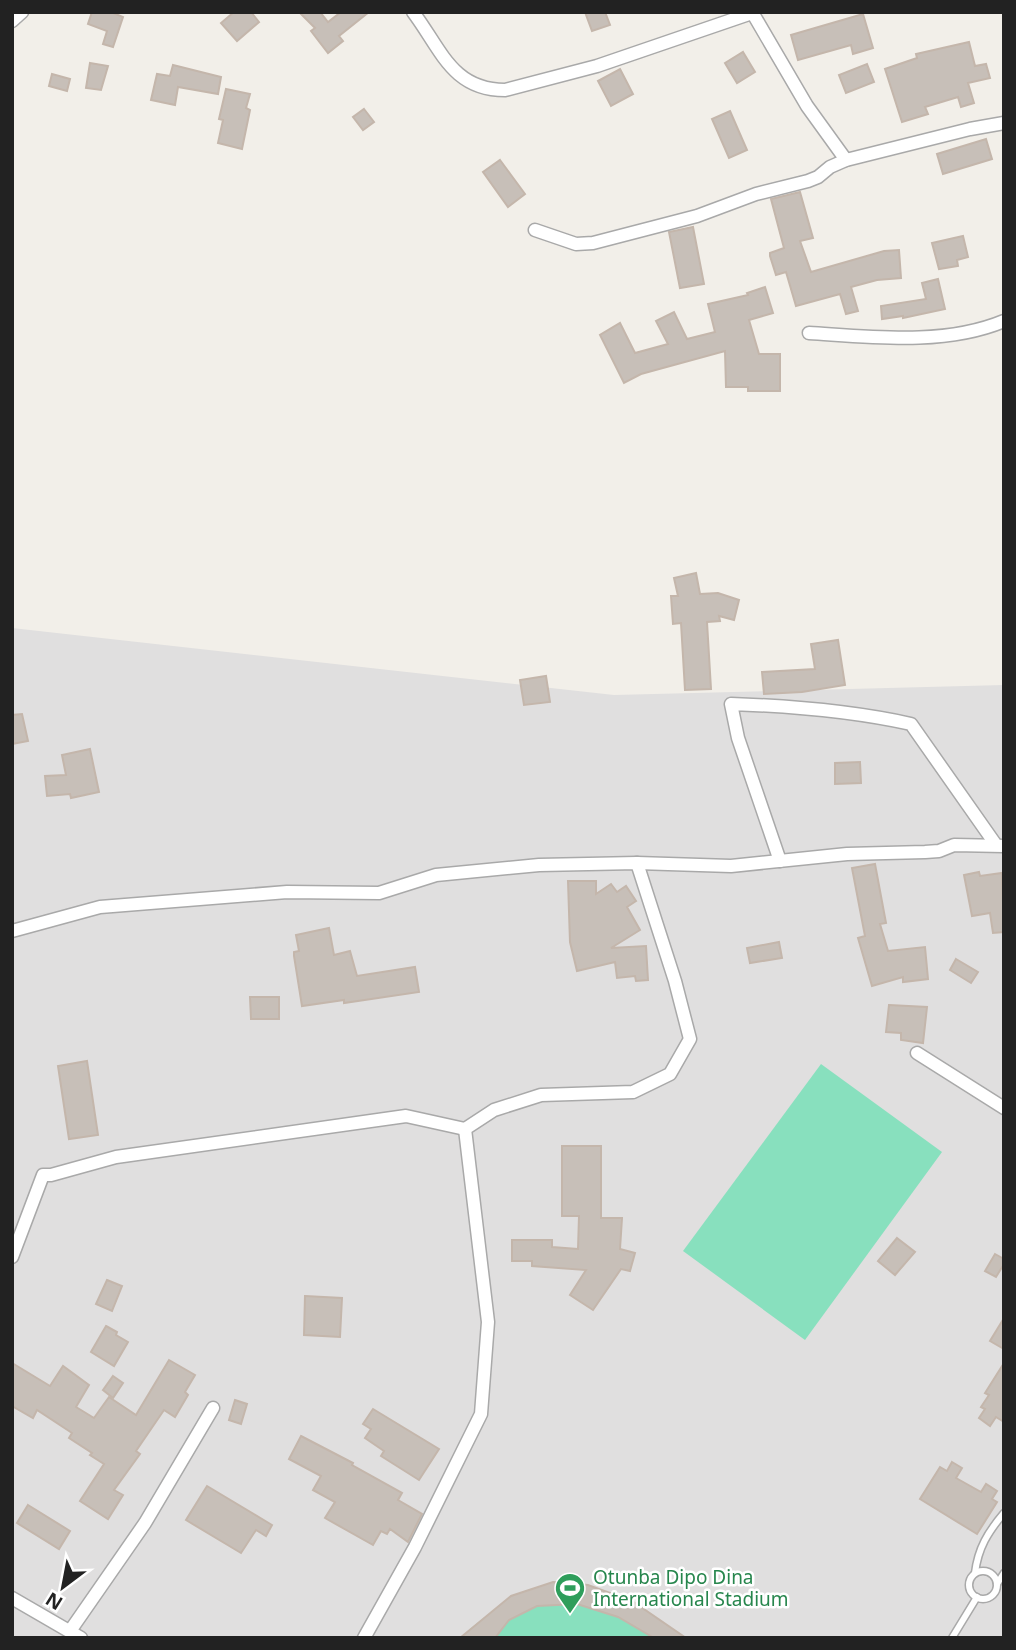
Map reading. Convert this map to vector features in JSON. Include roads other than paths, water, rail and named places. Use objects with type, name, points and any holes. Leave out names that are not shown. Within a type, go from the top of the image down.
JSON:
[{"type":"street","points":[[12,21],[22,12]]},
{"type":"street","points":[[412,12],[461,77],[480,88],[493,90],[505,90],[597,66],[752,12],[807,106],[846,160]]},
{"type":"street","points":[[535,230],[576,244],[593,243],[697,216],[756,194],[799,184],[818,177],[830,167],[846,160],[1004,123]]},
{"type":"street","points":[[809,333],[926,337],[962,332],[1004,321]]},
{"type":"street","points":[[780,861],[738,738],[731,704],[783,706],[885,718],[911,724],[1000,845]]},
{"type":"street","points":[[12,931],[100,907],[287,892],[379,893],[436,875],[539,865],[637,863],[731,866],[847,854],[939,851],[954,845],[1000,845]]},
{"type":"street","points":[[12,1258],[43,1175],[116,1157],[406,1116],[465,1129],[494,1110],[541,1095],[633,1092],[670,1074],[690,1039],[675,981],[637,863]]},
{"type":"street","points":[[917,1054],[1004,1108]]},
{"type":"street","points":[[364,1638],[415,1547],[481,1414],[488,1322],[465,1129]]},
{"type":"street","points":[[12,1598],[76,1634],[213,1408]]},
{"type":"lane","points":[[976,1597],[969,1585],[975,1573],[980,1550],[987,1532],[1004,1513]]},
{"type":"lane","points":[[975,1573],[989,1572],[997,1584]]},
{"type":"lane","points":[[976,1597],[990,1596],[1004,1573]]},
{"type":"lane","points":[[952,1638],[976,1597]]},
{"type":"place","name":"Otunba Dipo Dina International Stadium","points":[[570,1615]]}]
